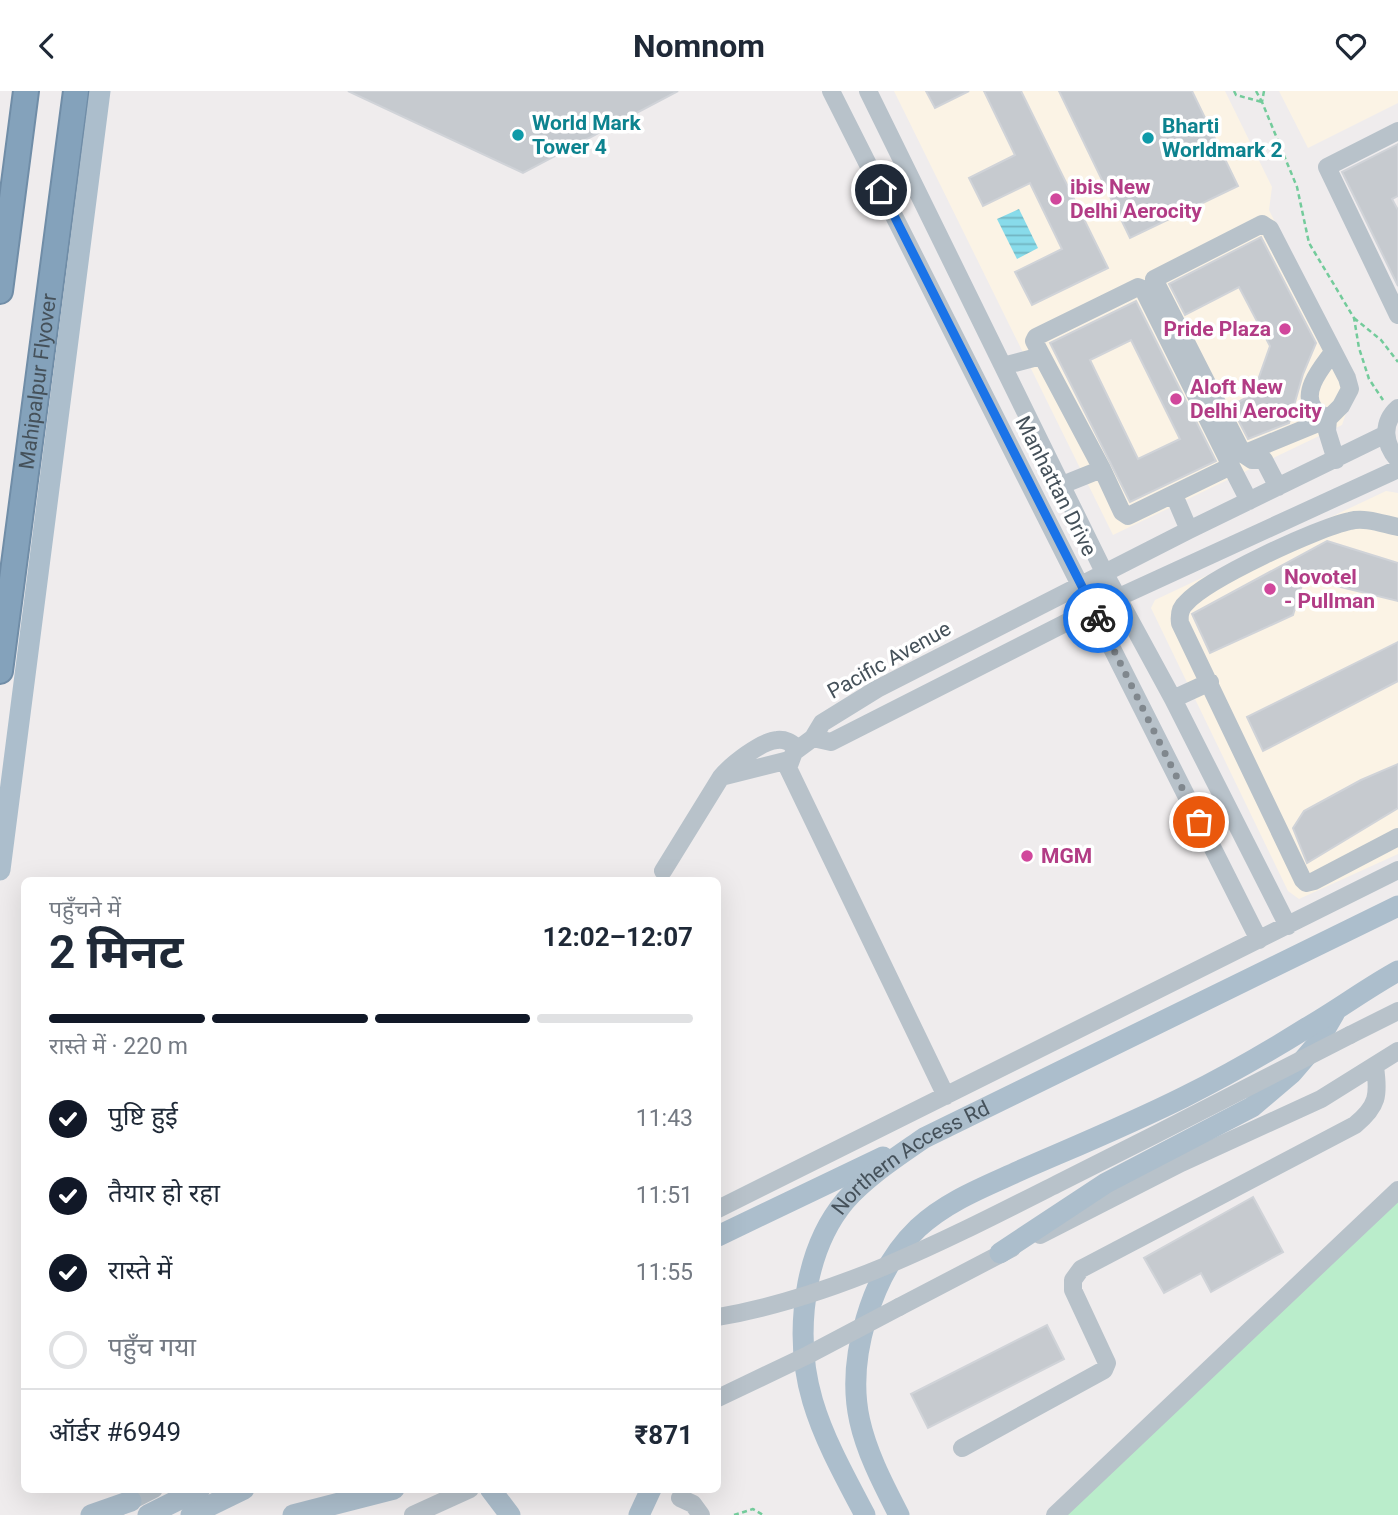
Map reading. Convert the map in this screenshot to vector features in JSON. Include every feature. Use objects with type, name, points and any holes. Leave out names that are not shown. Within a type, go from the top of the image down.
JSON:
[{"type":"highway","points":[[0,291],[26,91]]},
{"type":"highway","name":"Mahipalpur Flyover","points":[[0,670],[76,91]]},
{"type":"main road","points":[[0,870],[100,91]]},
{"type":"main road","name":"Northern Access Rd","points":[[865,1515],[825,1435],[810,1393],[804,1366],[803,1309],[816,1250],[845,1201],[887,1164],[924,1138],[1398,906]]},
{"type":"main road","points":[[899,1515],[864,1441],[854,1394],[859,1341],[880,1280],[902,1245],[919,1228],[957,1199],[1183,1097],[1307,1028],[1398,971]]},
{"type":"main road","points":[[1000,1253],[1106,1183],[1252,1107],[1292,1073],[1315,1045],[1337,1009]]},
{"type":"main road","points":[[721,1235],[924,1138]]},
{"type":"main road","points":[[148,1515],[192,1493]]},
{"type":"main road","points":[[191,1515],[236,1493]]},
{"type":"main road","points":[[293,1515],[378,1493]]},
{"type":"main road","points":[[484,1493],[510,1515]]},
{"type":"main road","points":[[639,1515],[649,1493]]},
{"type":"main road","points":[[91,1515],[131,1501]]},
{"type":"street","name":"Manhattan Drive","points":[[831,91],[1259,940]]},
{"type":"street","name":"Manhattan Drive","points":[[868,91],[1117,599],[1173,699],[1288,926]]},
{"type":"street","points":[[1398,131],[1327,167],[1398,315]]},
{"type":"street","points":[[1237,460],[1141,287],[1036,337],[1034,344],[1102,469],[1122,512],[1128,516],[1174,495],[1237,460],[1328,419],[1341,406],[1350,389],[1347,378],[1267,226],[1257,226],[1154,279],[1237,460],[1249,501]]},
{"type":"street","points":[[1328,419],[1314,409],[1310,399],[1314,379],[1334,352]]},
{"type":"street","points":[[1003,366],[1041,356]]},
{"type":"street","points":[[1395,410],[1386,434],[1389,447],[1398,460]]},
{"type":"street","points":[[1328,419],[1327,431],[1336,460]]},
{"type":"street","name":"Pacific Avenue","points":[[800,749],[822,723],[877,689],[1189,530],[1386,434]]},
{"type":"street","points":[[1237,460],[1264,460],[1279,487]]},
{"type":"street","points":[[1062,485],[1102,469]]},
{"type":"street","points":[[663,871],[721,777],[800,749],[831,742],[1093,609],[1398,469]]},
{"type":"street","points":[[1174,495],[1189,530]]},
{"type":"street","points":[[1295,515],[1304,537]]},
{"type":"street","points":[[1398,527],[1361,519],[1351,520],[1304,537],[1220,579],[1184,604],[1180,617],[1180,623],[1303,880],[1307,883],[1314,881],[1398,837]]},
{"type":"street","points":[[1207,556],[1220,579]]},
{"type":"street","points":[[1173,699],[1210,682]]},
{"type":"street","points":[[800,749],[788,768],[946,1096]]},
{"type":"street","points":[[1368,851],[1381,878]]},
{"type":"street","points":[[721,1208],[1398,870]]},
{"type":"street","points":[[721,1316],[814,1294],[912,1255],[1398,1011]]},
{"type":"street","points":[[721,1397],[796,1361],[1000,1253],[1058,1227],[1181,1163],[1321,1099],[1398,1051]]},
{"type":"street","points":[[962,1448],[1104,1370],[1107,1363],[1073,1290],[1073,1280],[1080,1269],[1356,1125],[1375,1105],[1375,1067]]},
{"type":"street","points":[[1055,1515],[1398,1190]]},
{"type":"street","points":[[103,1515],[146,1493]]},
{"type":"street","points":[[413,1515],[473,1493]]},
{"type":"street","points":[[679,1501],[693,1504],[701,1515]]},
{"type":"path","points":[[1234,91],[1236,95],[1262,102]]},
{"type":"path","points":[[1256,91],[1297,187],[1310,243],[1354,318],[1381,340],[1398,362]]},
{"type":"path","points":[[1262,102],[1264,91]]},
{"type":"path","points":[[1354,318],[1359,348],[1369,379],[1395,410]]},
{"type":"path","points":[[734,1515],[753,1509],[763,1515]]},
{"type":"shaded area","points":[[894,91],[1225,91],[1272,187],[1269,210],[1359,391],[1347,410],[1342,425],[1113,535]]},
{"type":"shaded area","points":[[1279,91],[1398,91],[1398,103],[1308,148]]},
{"type":"shaded area","points":[[1386,491],[1398,493],[1398,854],[1299,899],[1288,891],[1151,608],[1155,600]]},
{"type":"green space","points":[[1398,1200],[1398,1515],[1066,1515]]},
{"type":"water","points":[[1019,209],[1038,248],[1017,259],[997,219]]},
{"type":"building","name":"World Mark Tower 4","points":[[348,91],[678,91],[523,173]]},
{"type":"building","points":[[926,91],[969,91],[935,108]]},
{"type":"building","name":"ibis New Delhi Aerocity","points":[[984,91],[1021,91],[1108,268],[1032,305],[1015,272],[1062,249],[1030,183],[983,206],[969,178],[1015,155]]},
{"type":"building","name":"Bharti Worldmark 2","points":[[1059,91],[1192,91],[1238,186],[1130,238]]},
{"type":"building","points":[[1398,144],[1398,196],[1392,199],[1398,210],[1398,286],[1342,172]]},
{"type":"building","name":"Pride Plaza","points":[[1261,237],[1316,343],[1303,374],[1289,423],[1248,439],[1231,406],[1253,394],[1270,346],[1239,287],[1185,315],[1169,284]]},
{"type":"building","name":"Aloft New Delhi Aerocity","points":[[1136,301],[1216,461],[1130,502],[1050,343]],"holes":[[[1131,340],[1180,439],[1138,459],[1090,360]]]},
{"type":"building","name":"Novotel - Pullman","points":[[1327,541],[1398,563],[1398,601],[1304,578],[1293,615],[1210,653],[1192,614]]},
{"type":"building","name":"Novotel - Pullman","points":[[1398,642],[1398,681],[1263,751],[1247,717]]},
{"type":"building","points":[[1398,764],[1398,808],[1307,863],[1293,828],[1304,811],[1361,780]]},
{"type":"building","points":[[1253,1197],[1283,1252],[1211,1292],[1201,1273],[1164,1293],[1144,1258]]},
{"type":"building","points":[[1047,1325],[1064,1359],[928,1428],[911,1394]]},
{"type":"way so far","points":[[1098,618],[1199,822]]},
{"type":"place","name":"World Mark Tower 4","points":[[518,135]]},
{"type":"place","name":"Bharti Worldmark 2","points":[[1148,138]]},
{"type":"place","name":"ibis New Delhi Aerocity","points":[[1056,199]]},
{"type":"place","name":"Pride Plaza","points":[[1285,329]]},
{"type":"place","name":"Aloft New Delhi Aerocity","points":[[1176,399]]},
{"type":"place","name":"Novotel - Pullman","points":[[1270,589]]},
{"type":"place","name":"MGM","points":[[1027,856]]},
{"type":"route","points":[[881,190],[1098,618]]}]
